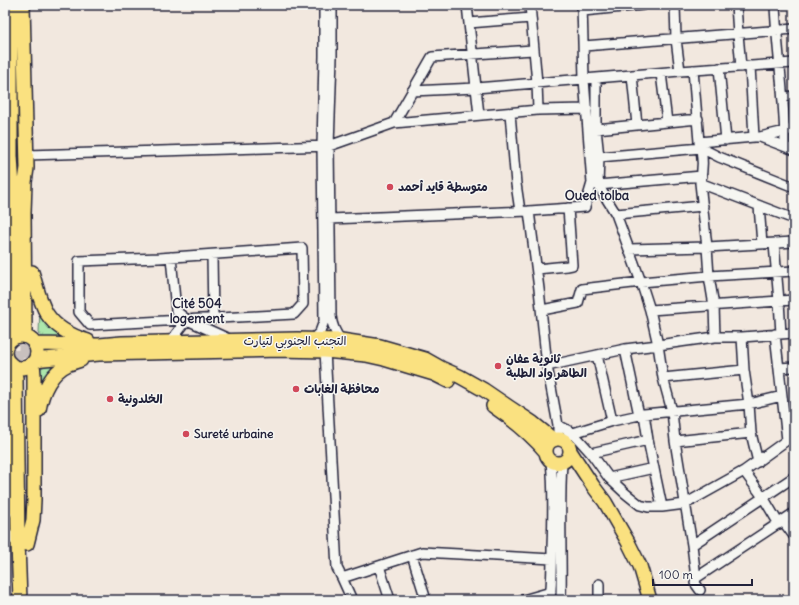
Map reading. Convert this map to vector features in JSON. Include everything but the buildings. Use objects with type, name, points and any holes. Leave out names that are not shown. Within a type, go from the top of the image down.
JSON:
[{"type":"highway","points":[[11,5],[11,156],[6,227],[7,317],[13,347]]},
{"type":"highway","points":[[23,5],[27,162],[32,272],[46,314],[69,334],[99,350]]},
{"type":"highway","points":[[5,184],[11,156]]},
{"type":"highway","points":[[13,347],[27,162]]},
{"type":"highway","points":[[29,600],[22,544],[10,498],[5,458],[8,428],[8,372],[32,272]]},
{"type":"highway","name":"التجنب الجنوبي لتيارت","points":[[341,340],[297,339],[170,342],[99,350],[44,359],[23,368],[14,366],[13,347],[99,350],[325,351],[366,355],[434,374],[457,385],[481,398],[505,414],[559,458],[568,444],[558,439],[484,390],[425,359],[380,346],[341,340]]},
{"type":"highway","points":[[13,347],[37,352],[34,362],[33,520],[22,544]]},
{"type":"highway","points":[[34,460],[40,404],[49,382],[58,372],[68,365],[99,350]]},
{"type":"highway","points":[[20,600],[22,544],[21,377]]},
{"type":"highway","points":[[558,439],[549,443],[546,448],[592,486],[608,507],[640,566],[650,600]]},
{"type":"street","points":[[324,5],[326,147],[330,219],[332,319],[335,330],[341,340]]},
{"type":"street","points":[[312,340],[318,335],[322,328],[324,317],[326,147],[332,57],[332,5]]},
{"type":"street","points":[[467,5],[479,115]]},
{"type":"street","points":[[530,5],[538,110]]},
{"type":"street","points":[[330,219],[585,207],[595,184],[599,156],[587,109],[584,79],[582,8],[643,5]]},
{"type":"street","points":[[675,5],[676,39],[680,71]]},
{"type":"street","points":[[736,5],[738,34],[757,137]]},
{"type":"street","points":[[757,137],[790,148],[790,130],[783,96],[776,31],[775,5]]},
{"type":"street","points":[[469,23],[531,18]]},
{"type":"street","points":[[584,46],[794,29]]},
{"type":"street","points":[[394,123],[432,57],[533,50]]},
{"type":"street","points":[[412,91],[476,88],[794,63]]},
{"type":"street","points":[[719,68],[726,140]]},
{"type":"street","points":[[693,70],[709,276],[714,306],[715,337]]},
{"type":"street","points":[[661,73],[667,122]]},
{"type":"street","points":[[632,75],[637,125]]},
{"type":"street","points":[[596,78],[590,151],[595,184],[616,214],[650,310],[658,345],[663,378],[672,411],[675,441],[692,545],[696,578],[695,583],[700,590]]},
{"type":"street","points":[[783,96],[794,96]]},
{"type":"street","points":[[27,162],[326,147],[394,123],[538,110],[587,109]]},
{"type":"street","points":[[510,113],[516,184],[524,211],[537,269],[547,366],[558,425],[558,439],[612,421],[641,415],[748,404],[782,396]]},
{"type":"street","points":[[592,128],[698,119]]},
{"type":"street","points":[[590,151],[599,156],[700,145],[726,140],[757,137],[790,130]]},
{"type":"street","points":[[700,145],[720,157],[794,187]]},
{"type":"street","points":[[595,184],[701,179],[759,206],[794,219]]},
{"type":"street","points":[[616,214],[703,206]]},
{"type":"street","points":[[759,206],[762,244]]},
{"type":"street","points":[[537,269],[567,266],[572,264],[568,208]]},
{"type":"street","points":[[629,250],[794,242]]},
{"type":"street","points":[[558,425],[574,433],[610,478],[625,493],[640,505],[648,507],[685,504],[744,471],[790,439],[782,396],[779,368],[779,301],[774,244]]},
{"type":"street","points":[[302,248],[304,304],[294,314],[90,325],[78,312],[79,261],[171,257],[302,248]]},
{"type":"street","points":[[212,255],[213,318]]},
{"type":"street","points":[[171,257],[176,311],[187,320],[232,341]]},
{"type":"street","points":[[542,310],[578,304],[582,289],[709,276],[794,271]]},
{"type":"street","points":[[650,310],[794,300]]},
{"type":"street","points":[[170,342],[187,320]]},
{"type":"street","points":[[547,366],[625,349],[715,337],[794,333]]},
{"type":"street","points":[[742,336],[751,433],[758,462]]},
{"type":"street","points":[[625,349],[648,440],[662,507]]},
{"type":"street","points":[[325,351],[337,568],[352,600]]},
{"type":"street","points":[[597,355],[612,421]]},
{"type":"street","points":[[779,368],[794,367]]},
{"type":"street","points":[[663,378],[744,370]]},
{"type":"street","points":[[675,441],[751,433]]},
{"type":"street","points":[[591,453],[648,440]]},
{"type":"street","points":[[523,600],[550,596],[552,559],[552,470],[559,458]]},
{"type":"street","points":[[559,458],[561,600]]},
{"type":"street","points":[[610,478],[654,468]]},
{"type":"street","points":[[744,471],[781,522],[794,536]]},
{"type":"street","points":[[692,545],[794,477]]},
{"type":"street","points":[[5,516],[8,510],[10,498]]},
{"type":"street","points":[[696,578],[794,513]]},
{"type":"street","points":[[5,532],[22,544]]},
{"type":"street","points":[[342,578],[422,552],[552,559]]},
{"type":"street","points":[[412,555],[426,600]]},
{"type":"street","points":[[379,566],[390,600]]},
{"type":"street","points":[[599,584],[599,600]]},
{"type":"green space","points":[[40,307],[71,341],[42,339],[39,333]]},
{"type":"green space","points":[[61,363],[39,388],[39,375],[41,368],[47,365]]},
{"type":"tunnel","points":[[15,331],[16,377]]},
{"type":"tunnel","points":[[25,331],[25,377]]},
{"type":"place","name":"متوسطة قايد أحمد","points":[[390,187]]},
{"type":"place","name":"ثانوية عفان الطاهر واد الطلبة","points":[[498,366]]},
{"type":"place","name":"محافظة الغابات","points":[[296,389]]},
{"type":"place","name":"الخلدونية","points":[[110,399]]},
{"type":"place","name":"Sureté urbaine","points":[[186,434]]},
{"type":"district","name":"Oued tolba","points":[[597,195]]},
{"type":"district","name":"Cité 504 logement","points":[[197,310]]}]
